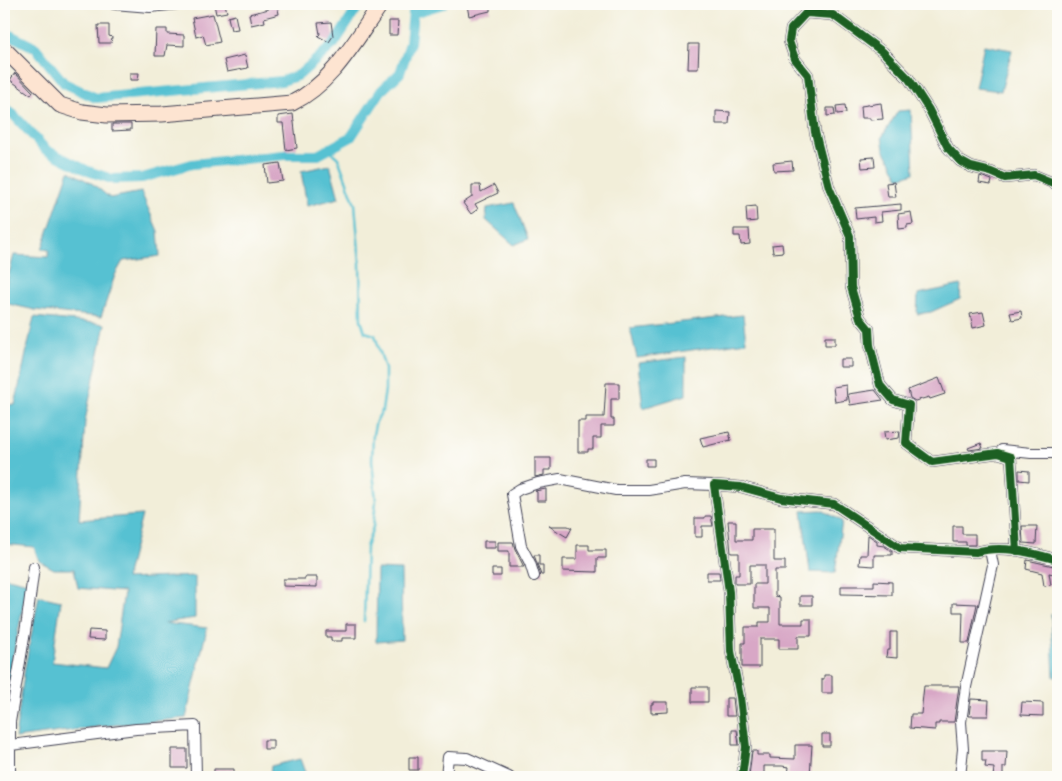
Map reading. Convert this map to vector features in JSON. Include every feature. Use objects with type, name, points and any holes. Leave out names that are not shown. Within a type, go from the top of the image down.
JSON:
[{"type":"street","points":[[114,4],[150,7],[178,4]]},
{"type":"street","points":[[4,49],[60,105],[82,112],[108,115],[162,114],[292,103],[304,97],[328,77],[381,4]]},
{"type":"street","points":[[1058,185],[1034,175],[1005,178],[992,172],[971,167],[960,161],[948,148],[929,110],[909,79],[883,52],[832,15],[806,13],[790,29],[789,41],[795,59],[808,75],[815,132],[829,187],[850,236],[851,287],[860,318],[869,329],[870,346],[880,385],[893,400],[909,406],[906,443],[932,462],[998,453],[1004,449],[1031,453],[1058,453]]},
{"type":"street","points":[[998,453],[1010,457],[1017,551]]},
{"type":"street","points":[[534,576],[530,562],[521,546],[512,494],[538,483],[560,479],[616,490],[649,490],[685,484],[741,487],[781,498],[834,504],[900,548],[976,552],[990,550],[1024,551],[1058,560]]},
{"type":"street","points":[[714,485],[729,592],[731,651],[740,697],[746,747],[742,777]]},
{"type":"street","points":[[960,777],[963,749],[961,722],[966,687],[993,565],[990,550]]},
{"type":"street","points":[[10,777],[10,722],[28,620],[34,567]]},
{"type":"street","points":[[11,745],[136,729],[194,726],[196,777]]},
{"type":"street","points":[[446,777],[448,757],[467,758],[509,777]]},
{"type":"water","points":[[984,45],[1012,50],[1001,91],[975,88]]},
{"type":"water","points":[[911,110],[914,173],[899,178],[884,149],[882,137],[898,111]]},
{"type":"water","points":[[330,165],[339,198],[307,206],[301,171]]},
{"type":"water","points":[[69,171],[93,184],[110,198],[141,192],[158,231],[160,256],[123,261],[115,275],[101,317],[35,310],[4,303],[4,292],[14,255],[48,257],[49,250],[42,249]]},
{"type":"water","points":[[514,203],[528,239],[514,245],[486,220],[487,208]]},
{"type":"water","points":[[961,285],[960,299],[931,312],[917,314],[918,294]]},
{"type":"water","points":[[743,315],[746,342],[637,358],[630,328]]},
{"type":"water","points":[[34,317],[105,324],[85,421],[79,520],[142,515],[126,579],[195,576],[195,618],[163,623],[207,628],[186,718],[104,726],[15,738],[25,667],[39,596],[61,601],[52,662],[106,668],[116,647],[124,592],[78,588],[74,569],[54,569],[39,561],[34,547],[4,544],[4,404],[15,405]]},
{"type":"water","points":[[686,357],[686,395],[643,408],[638,363]]},
{"type":"water","points":[[822,510],[842,521],[835,573],[810,572],[802,511]]},
{"type":"water","points":[[377,569],[401,570],[402,640],[376,642]]},
{"type":"water","points":[[4,577],[28,583],[12,661],[4,728]]},
{"type":"water","points":[[1051,614],[1058,615],[1058,677],[1054,677]]},
{"type":"water","points":[[300,759],[306,775],[270,777],[271,766]]},
{"type":"building","points":[[214,4],[225,4],[227,12],[216,14]]},
{"type":"building","points":[[277,4],[279,14],[264,18],[265,22],[251,25],[249,14],[269,9],[268,5]]},
{"type":"building","points":[[490,4],[490,11],[469,16],[467,5]]},
{"type":"building","points":[[213,14],[220,42],[206,45],[203,35],[196,37],[192,18]]},
{"type":"building","points":[[235,15],[238,29],[231,30],[228,17]]},
{"type":"building","points":[[389,21],[398,21],[397,35],[389,35]]},
{"type":"building","points":[[331,22],[333,36],[329,42],[318,36],[320,34],[318,23]]},
{"type":"building","points":[[98,25],[109,25],[109,36],[112,37],[111,43],[99,43]]},
{"type":"building","points":[[156,29],[167,29],[167,34],[184,35],[184,46],[167,45],[165,56],[155,56]]},
{"type":"building","points":[[689,44],[699,44],[698,69],[688,69]]},
{"type":"building","points":[[245,55],[248,68],[227,72],[224,60]]},
{"type":"building","points":[[15,73],[33,92],[31,95],[10,80]]},
{"type":"building","points":[[130,73],[139,73],[138,80],[130,80]]},
{"type":"building","points":[[881,103],[883,119],[870,120],[870,118],[862,118],[861,106]]},
{"type":"building","points":[[845,105],[846,113],[837,114],[836,106]]},
{"type":"building","points":[[827,108],[834,108],[835,115],[827,116]]},
{"type":"building","points":[[716,111],[730,112],[729,124],[716,124]]},
{"type":"building","points":[[293,114],[297,148],[286,150],[283,123],[278,123],[278,116]]},
{"type":"building","points":[[112,124],[131,124],[131,130],[112,131]]},
{"type":"building","points":[[874,157],[875,167],[862,168],[861,158]]},
{"type":"building","points":[[792,161],[793,170],[774,171],[773,163]]},
{"type":"building","points":[[280,163],[283,181],[267,183],[265,165]]},
{"type":"building","points":[[980,176],[992,180],[991,185],[979,183]]},
{"type":"building","points":[[894,182],[896,197],[888,197],[886,183]]},
{"type":"building","points":[[472,185],[480,185],[481,192],[494,185],[498,193],[475,204],[478,209],[471,214],[463,203],[472,197]]},
{"type":"building","points":[[901,204],[901,210],[881,212],[882,221],[874,222],[874,217],[856,219],[855,208]]},
{"type":"building","points":[[756,206],[757,221],[747,222],[746,207]]},
{"type":"building","points":[[911,212],[913,224],[907,225],[907,228],[899,229],[898,214]]},
{"type":"building","points":[[734,229],[749,229],[750,244],[741,245],[740,236],[734,236]]},
{"type":"building","points":[[782,244],[783,252],[773,253],[772,245]]},
{"type":"building","points":[[1021,311],[1022,318],[1012,320],[1010,313]]},
{"type":"building","points":[[983,312],[986,325],[973,328],[970,314]]},
{"type":"building","points":[[825,337],[835,337],[835,345],[825,345]]},
{"type":"building","points":[[840,359],[851,359],[851,367],[840,367]]},
{"type":"building","points":[[939,378],[945,394],[915,401],[910,398],[908,390]]},
{"type":"building","points":[[606,383],[619,383],[619,399],[611,399],[611,419],[614,419],[614,426],[601,426],[601,438],[593,438],[593,449],[588,449],[588,452],[578,452],[578,421],[586,421],[586,417],[604,417]]},
{"type":"building","points":[[846,385],[847,400],[835,402],[833,387]]},
{"type":"building","points":[[875,390],[883,400],[850,405],[848,394]]},
{"type":"building","points":[[900,431],[899,438],[885,440],[884,432]]},
{"type":"building","points":[[729,432],[731,440],[703,447],[700,438]]},
{"type":"building","points":[[981,443],[983,448],[969,450],[968,448]]},
{"type":"building","points":[[535,458],[551,458],[551,470],[544,470],[544,475],[535,477]]},
{"type":"building","points":[[646,459],[654,459],[654,466],[646,466]]},
{"type":"building","points":[[1019,470],[1029,471],[1029,481],[1019,480]]},
{"type":"building","points":[[546,489],[546,501],[537,501],[537,492],[535,491]]},
{"type":"building","points":[[705,516],[711,516],[713,526],[702,526],[702,537],[695,537],[695,518],[705,518]]},
{"type":"building","points":[[728,521],[736,521],[736,540],[752,540],[752,529],[774,529],[774,561],[785,561],[785,570],[775,570],[775,596],[780,597],[780,624],[803,624],[803,619],[811,619],[811,636],[798,636],[798,649],[779,649],[779,639],[760,639],[760,667],[742,667],[742,643],[745,643],[745,627],[759,627],[759,622],[770,622],[770,608],[754,608],[754,584],[765,584],[765,565],[750,565],[750,584],[735,584],[735,575],[739,575],[739,553],[731,553]]},
{"type":"building","points":[[549,526],[568,526],[572,528],[567,537]]},
{"type":"building","points":[[953,526],[962,526],[962,534],[975,534],[975,545],[966,545],[966,542],[953,542]]},
{"type":"building","points":[[1022,526],[1037,526],[1036,544],[1023,543]]},
{"type":"building","points":[[868,535],[877,541],[877,545],[884,546],[892,551],[892,555],[874,555],[874,566],[859,565],[860,555],[867,555]]},
{"type":"building","points":[[484,541],[495,541],[495,548],[484,548]]},
{"type":"building","points":[[498,542],[513,542],[524,567],[509,567],[509,551],[498,551]]},
{"type":"building","points":[[577,545],[589,545],[589,550],[606,550],[606,558],[597,558],[597,572],[563,571],[563,559],[577,559]]},
{"type":"building","points":[[534,555],[539,555],[539,565],[543,565],[543,575],[541,575]]},
{"type":"building","points":[[1027,560],[1058,567],[1058,575],[1049,573],[1051,585],[1044,586],[1042,573],[1026,569]]},
{"type":"building","points":[[492,569],[501,569],[501,576],[492,576]]},
{"type":"building","points":[[707,572],[719,572],[720,580],[707,580]]},
{"type":"building","points":[[305,577],[317,577],[317,587],[283,586],[283,579],[305,579]]},
{"type":"building","points":[[874,581],[892,582],[892,595],[841,594],[841,586],[874,586]]},
{"type":"building","points":[[800,596],[812,596],[812,605],[800,605]]},
{"type":"building","points":[[953,603],[977,604],[969,643],[962,643],[963,612],[953,612]]},
{"type":"building","points":[[346,624],[356,624],[356,638],[342,638],[342,641],[331,641],[331,637],[326,637],[326,631],[346,631]]},
{"type":"building","points":[[89,630],[105,631],[105,640],[88,639]]},
{"type":"building","points":[[890,632],[897,632],[897,658],[886,657],[887,650],[890,650]]},
{"type":"building","points":[[824,675],[832,675],[832,693],[822,693],[822,679],[824,679]]},
{"type":"building","points":[[924,686],[959,686],[954,722],[939,722],[939,724],[935,724],[935,730],[910,728],[911,714],[921,714]]},
{"type":"building","points":[[692,687],[708,687],[708,702],[692,702]]},
{"type":"building","points":[[726,698],[733,698],[735,716],[726,716]]},
{"type":"building","points":[[971,699],[989,700],[988,716],[969,716]]},
{"type":"building","points":[[653,702],[668,702],[668,712],[651,713],[651,704]]},
{"type":"building","points":[[1022,702],[1043,703],[1043,716],[1021,715]]},
{"type":"building","points":[[732,730],[737,730],[739,745],[732,745]]},
{"type":"building","points":[[822,734],[830,734],[830,746],[822,746]]},
{"type":"building","points":[[264,740],[273,740],[273,749],[264,749]]},
{"type":"building","points":[[795,745],[812,745],[810,776],[788,775],[789,767],[764,766],[764,774],[749,776],[752,751],[757,751],[757,755],[770,755],[770,758],[795,759]]},
{"type":"building","points":[[172,749],[187,749],[187,768],[172,768]]},
{"type":"building","points":[[982,751],[1007,751],[1006,767],[1003,767],[1003,777],[993,777],[994,768],[985,767],[986,761],[982,761]]},
{"type":"building","points":[[409,757],[418,757],[418,770],[409,770]]},
{"type":"building","points":[[214,769],[234,769],[234,777],[214,777]]},
{"type":"waterway","points":[[4,32],[36,48],[64,83],[96,98],[282,81],[299,75],[334,44],[360,4]]},
{"type":"waterway","points":[[4,107],[12,113],[46,150],[88,171],[112,179],[142,178],[192,164],[285,155],[318,155],[351,137],[381,91],[400,73],[410,43],[413,13],[443,4]]},
{"type":"waterway","points":[[328,149],[338,158],[355,204],[360,264],[361,320],[365,332],[375,335],[385,369],[382,411],[376,421],[373,434],[372,461],[376,501],[373,527],[366,547],[364,621]]},
{"type":"cycle path","points":[[1017,551],[1011,457],[998,453],[932,462],[906,443],[909,405],[893,400],[880,385],[870,345],[869,329],[860,318],[851,287],[850,236],[829,187],[815,132],[808,75],[795,59],[789,41],[791,29],[806,13],[833,15],[883,52],[909,79],[929,110],[948,148],[960,161],[971,167],[1005,178],[1034,175],[1058,185]]},
{"type":"cycle path","points":[[742,777],[746,747],[740,697],[731,651],[729,592],[714,485],[741,487],[781,498],[834,504],[900,548],[976,552],[1007,549],[1058,560]]}]
